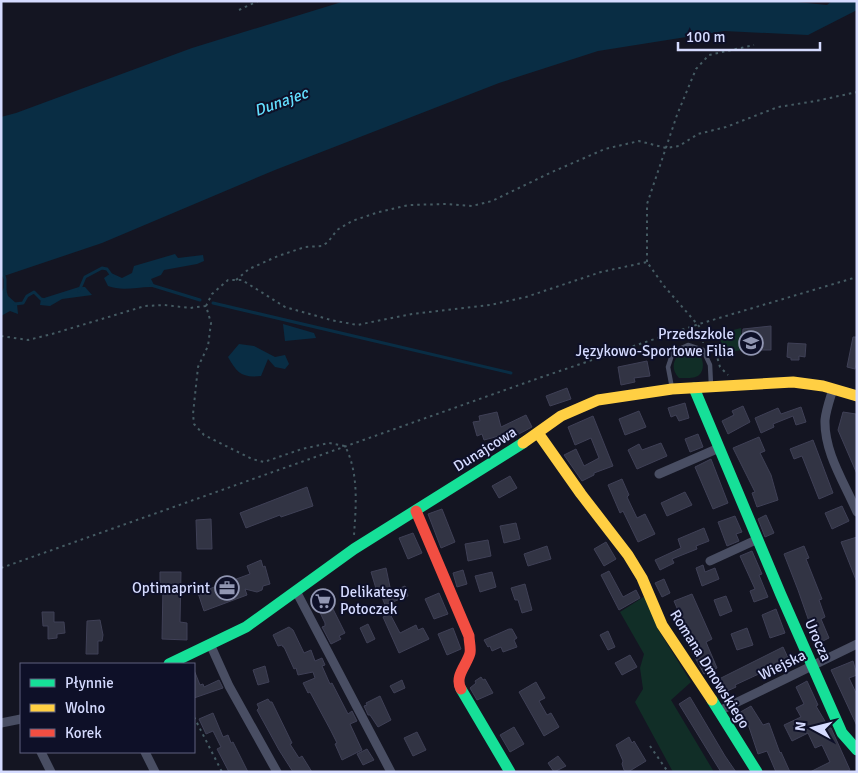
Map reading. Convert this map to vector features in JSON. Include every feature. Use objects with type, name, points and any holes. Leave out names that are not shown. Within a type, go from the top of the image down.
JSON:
[{"type":"street","name":"Dunajcowa","points":[[171,663],[246,627],[354,549],[538,433],[561,416],[598,400],[672,389],[792,382],[833,389],[857,396]]},
{"type":"street","name":"Urocza","points":[[694,388],[842,733],[857,750]]},
{"type":"street","points":[[833,389],[825,418],[826,436],[829,451],[857,512]]},
{"type":"street","name":"Romana Dmowskiego","points":[[538,433],[581,494],[628,555],[642,578],[662,625],[719,711],[756,772]]},
{"type":"street","points":[[659,474],[719,448]]},
{"type":"street","points":[[416,511],[469,636],[470,652],[459,677],[460,685],[510,772]]},
{"type":"street","points":[[710,561],[758,539]]},
{"type":"street","points":[[296,591],[391,772]]},
{"type":"street","points":[[210,644],[229,686],[277,772]]},
{"type":"street","name":"Wiejska","points":[[719,711],[857,644]]},
{"type":"street","points":[[1,723],[20,719]]},
{"type":"street","points":[[42,753],[51,772]]},
{"type":"street","points":[[146,753],[156,772]]},
{"type":"lane","points":[[672,389],[668,367],[673,352],[688,345],[703,350],[710,365],[712,387]]},
{"type":"path","points":[[240,10],[258,1]]},
{"type":"path","points":[[703,350],[704,332],[699,324],[664,286],[646,262],[647,204],[677,115],[696,69],[709,55],[754,45]]},
{"type":"path","points":[[236,280],[249,268],[278,256],[305,247],[322,246],[337,230],[352,221],[379,212],[410,205],[447,204],[472,206],[492,201],[605,149],[639,141],[666,148],[680,146],[698,134],[726,127],[778,107],[857,92]]},
{"type":"path","points":[[345,446],[329,443],[302,449],[264,462],[252,459],[204,435],[194,424],[192,414],[198,367],[208,346],[211,323],[206,306],[212,294],[228,280],[242,280],[285,306],[331,320],[357,325],[412,314],[490,305],[526,297],[601,272],[646,262]]},
{"type":"path","points":[[1,568],[181,506],[345,446],[699,324],[857,277]]},
{"type":"path","points":[[1,336],[28,340],[145,306],[164,304],[190,308],[206,306]]},
{"type":"path","points":[[714,346],[720,368],[728,376],[741,378],[742,386]]},
{"type":"path","points":[[345,446],[354,475],[354,549]]},
{"type":"path","points":[[195,720],[222,772]]},
{"type":"path","points":[[650,746],[668,772]]},
{"type":"green space","points":[[741,328],[742,350],[725,353],[718,334]]},
{"type":"green space","points":[[685,351],[696,352],[701,357],[702,370],[697,376],[679,378],[674,370],[676,359]]},
{"type":"green space","points":[[645,596],[659,631],[691,682],[671,700],[714,772],[673,772],[635,702],[643,689],[640,668],[644,654],[620,612]]},
{"type":"water","name":"Dunajec","points":[[345,1],[787,1],[827,5],[832,1],[857,1],[857,10],[808,35],[724,31],[598,51],[499,83],[275,170],[102,243],[1,277],[1,117],[192,48]]},
{"type":"water","points":[[175,254],[178,258],[203,255],[204,261],[164,270],[161,275],[151,279],[155,287],[114,288],[108,286],[104,278],[111,273],[122,278],[132,273],[134,266]]},
{"type":"water","points":[[5,286],[8,296],[17,304],[18,314],[10,311],[1,316],[1,293]]},
{"type":"water","points":[[79,287],[85,287],[92,295],[62,299],[50,306],[40,305],[41,299]]},
{"type":"water","points":[[283,324],[314,333],[316,338],[285,341]]},
{"type":"water","points":[[239,344],[254,346],[275,357],[285,355],[289,364],[285,369],[275,367],[268,359],[261,376],[245,375],[237,371],[228,357]]},
{"type":"building","points":[[771,326],[771,350],[745,350],[744,339],[742,340],[743,329]]},
{"type":"building","points":[[853,337],[857,337],[855,369],[847,367]]},
{"type":"building","points":[[788,343],[806,344],[805,357],[799,356],[799,360],[791,360],[791,358],[787,357]]},
{"type":"building","points":[[647,361],[650,376],[634,378],[635,382],[621,385],[618,367]]},
{"type":"building","points":[[567,388],[571,399],[550,406],[546,396]]},
{"type":"building","points":[[685,403],[689,418],[679,421],[676,415],[671,417],[668,408]]},
{"type":"building","points":[[743,406],[750,422],[728,434],[722,421],[734,415],[732,411]]},
{"type":"building","points":[[801,407],[806,422],[796,425],[793,416],[773,424],[774,427],[761,433],[755,418],[778,408],[781,414]]},
{"type":"building","points":[[639,411],[646,427],[625,435],[619,419]]},
{"type":"building","points":[[497,412],[501,427],[526,415],[532,427],[517,435],[515,432],[484,440],[482,434],[477,436],[473,422],[480,421],[479,416]]},
{"type":"building","points":[[843,412],[856,414],[857,474],[838,430]]},
{"type":"building","points":[[593,416],[613,466],[594,473],[594,475],[582,481],[564,455],[576,449],[584,466],[599,458],[591,438],[575,445],[568,427]]},
{"type":"building","points":[[698,434],[703,447],[690,452],[685,439]]},
{"type":"building","points":[[759,437],[765,451],[760,453],[771,475],[778,500],[757,507],[752,493],[755,492],[733,448]]},
{"type":"building","points":[[813,440],[833,493],[819,499],[802,456],[794,459],[790,449]]},
{"type":"building","points":[[661,443],[667,456],[637,469],[628,450],[639,444],[642,450]]},
{"type":"building","points":[[711,459],[728,503],[713,509],[695,467]]},
{"type":"building","points":[[510,476],[517,488],[499,498],[492,486]]},
{"type":"building","points":[[622,479],[629,495],[627,497],[637,518],[645,514],[655,534],[638,542],[623,511],[620,513],[608,485]]},
{"type":"building","points":[[307,487],[313,506],[281,517],[280,515],[246,528],[240,513]]},
{"type":"building","points":[[685,492],[692,505],[667,516],[661,503]]},
{"type":"building","points":[[842,506],[849,521],[832,529],[825,513]]},
{"type":"building","points":[[442,509],[455,542],[441,548],[428,514]]},
{"type":"building","points":[[766,515],[774,533],[765,537],[758,519]]},
{"type":"building","points":[[735,516],[742,532],[736,534],[739,541],[727,546],[718,522]]},
{"type":"building","points":[[211,519],[212,549],[197,549],[196,520]]},
{"type":"building","points":[[516,523],[520,539],[504,543],[500,526]]},
{"type":"building","points":[[704,528],[709,541],[696,546],[697,549],[672,559],[674,563],[660,570],[655,560],[681,548],[678,539]]},
{"type":"building","points":[[413,533],[422,553],[408,559],[399,538]]},
{"type":"building","points":[[857,537],[857,580],[856,580],[841,542]]},
{"type":"building","points":[[488,540],[491,556],[468,561],[465,544]]},
{"type":"building","points":[[606,542],[616,559],[604,566],[594,549]]},
{"type":"building","points":[[547,546],[551,559],[528,566],[524,554]]},
{"type":"building","points":[[804,546],[809,558],[806,559],[822,599],[819,600],[825,617],[821,619],[829,638],[817,644],[784,554]]},
{"type":"building","points":[[752,551],[762,574],[759,575],[768,597],[754,602],[750,591],[755,589],[740,556]]},
{"type":"building","points":[[261,560],[263,567],[265,566],[270,584],[263,586],[262,590],[257,592],[245,589],[247,595],[204,611],[198,593],[250,574],[247,566]]},
{"type":"building","points":[[703,565],[705,572],[715,568],[719,579],[702,586],[696,568]]},
{"type":"building","points":[[386,568],[391,592],[405,586],[408,596],[385,605],[380,592],[377,592],[371,572]]},
{"type":"building","points":[[463,570],[467,584],[457,587],[453,573]]},
{"type":"building","points":[[609,571],[623,597],[636,590],[640,598],[619,610],[601,575]]},
{"type":"building","points":[[160,572],[181,572],[180,622],[187,623],[187,640],[162,639],[163,586],[160,586]]},
{"type":"building","points":[[492,572],[496,587],[480,592],[475,576]]},
{"type":"building","points":[[664,579],[670,593],[662,597],[655,583]]},
{"type":"building","points":[[525,584],[532,610],[522,613],[518,600],[515,600],[511,588]]},
{"type":"building","points":[[326,589],[334,606],[332,607],[345,633],[339,636],[341,639],[331,644],[322,627],[325,626],[325,623],[312,596]]},
{"type":"building","points":[[439,593],[448,614],[434,619],[425,599]]},
{"type":"building","points":[[692,594],[712,639],[706,642],[717,668],[704,674],[691,650],[696,648],[690,631],[688,632],[674,601]]},
{"type":"building","points":[[726,596],[732,611],[720,616],[714,600]]},
{"type":"building","points":[[776,609],[785,633],[770,638],[762,615]]},
{"type":"building","points":[[42,612],[54,612],[54,622],[64,622],[65,633],[57,634],[57,638],[48,639],[48,626],[43,626]]},
{"type":"building","points":[[390,614],[400,633],[416,625],[418,630],[423,628],[429,639],[399,653],[383,617]]},
{"type":"building","points":[[100,620],[103,635],[102,641],[98,641],[98,654],[86,654],[87,621]]},
{"type":"building","points":[[368,624],[375,639],[367,643],[360,628]]},
{"type":"building","points":[[289,627],[293,630],[304,653],[311,650],[315,661],[322,658],[325,665],[322,666],[330,684],[332,683],[348,714],[352,711],[357,721],[350,724],[362,750],[342,760],[331,731],[310,692],[308,693],[303,683],[315,678],[313,672],[298,675],[284,647],[282,645],[278,646],[273,635]]},
{"type":"building","points":[[453,628],[461,649],[447,655],[438,634]]},
{"type":"building","points":[[747,628],[753,645],[737,650],[731,634]]},
{"type":"building","points":[[512,629],[517,638],[514,640],[517,647],[503,652],[501,647],[492,651],[484,640]]},
{"type":"building","points":[[608,631],[615,647],[608,650],[600,635]]},
{"type":"building","points":[[783,647],[789,660],[735,685],[736,687],[725,692],[719,679]]},
{"type":"building","points":[[630,655],[637,667],[622,675],[615,663]]},
{"type":"building","points":[[853,661],[857,675],[849,678],[857,695],[857,726],[831,670]]},
{"type":"building","points":[[265,666],[269,682],[258,685],[253,670]]},
{"type":"building","points":[[195,672],[200,685],[203,684],[204,687],[219,680],[223,688],[195,698]]},
{"type":"building","points":[[481,677],[483,680],[485,679],[493,693],[477,700],[470,688]]},
{"type":"building","points":[[402,680],[405,688],[394,693],[390,686]]},
{"type":"building","points":[[807,681],[818,705],[816,706],[829,728],[831,728],[850,770],[845,772],[810,772],[830,762],[822,745],[815,748],[808,733],[792,741],[784,725],[801,717],[796,708],[804,704],[796,687]]},
{"type":"building","points":[[536,682],[545,698],[539,701],[547,715],[551,713],[559,727],[544,736],[519,692]]},
{"type":"building","points":[[380,696],[391,720],[378,727],[370,715],[368,715],[364,706]]},
{"type":"building","points":[[690,697],[736,772],[721,772],[679,704]]},
{"type":"building","points":[[268,699],[272,702],[292,743],[290,744],[299,758],[302,756],[312,772],[293,772],[279,750],[257,710],[259,708],[257,704]]},
{"type":"building","points":[[751,706],[763,725],[769,723],[780,753],[790,772],[776,772],[767,751],[758,754],[747,721],[743,724],[737,714]]},
{"type":"building","points":[[213,713],[223,737],[228,735],[231,743],[233,742],[248,772],[229,772],[217,749],[221,747],[213,731],[206,734],[199,719]]},
{"type":"building","points":[[514,727],[524,744],[510,752],[500,735]]},
{"type":"building","points":[[417,732],[426,750],[413,756],[404,738]]},
{"type":"building","points":[[629,737],[632,743],[634,741],[646,761],[628,772],[624,770],[623,761],[616,745]]},
{"type":"building","points":[[367,749],[374,760],[363,765],[357,754]]},
{"type":"building","points":[[558,756],[566,766],[554,772],[548,763]]},
{"type":"waterway","points":[[1,267],[5,279],[5,291]]},
{"type":"waterway","points":[[79,291],[85,277],[102,268],[107,269],[112,276]]},
{"type":"waterway","points":[[151,285],[200,300]]},
{"type":"waterway","points":[[15,304],[23,303],[27,296],[34,292],[41,299],[45,300]]},
{"type":"waterway","points":[[213,303],[511,373]]},
{"type":"traffic: fast","points":[[694,388],[781,595],[842,733],[857,750]]},
{"type":"traffic: fast","points":[[171,663],[246,627],[354,549],[523,443]]},
{"type":"traffic: fast","points":[[461,689],[510,772]]},
{"type":"traffic: fast","points":[[712,700],[757,772]]},
{"type":"traffic: slow","points":[[523,443],[561,416],[598,400],[672,389],[793,382],[823,386],[857,396]]},
{"type":"traffic: slow","points":[[538,433],[581,494],[628,555],[642,578],[662,625],[712,700]]},
{"type":"traffic: jam","points":[[416,511],[469,636],[470,653],[460,675],[459,684],[461,689]]},
{"type":"place","name":"Przedszkole Językowo-Sportowe Filia","points":[[751,343]]},
{"type":"place","name":"Optimaprint","points":[[227,588]]},
{"type":"place","name":"Delikatesy Potoczek","points":[[323,601]]}]
